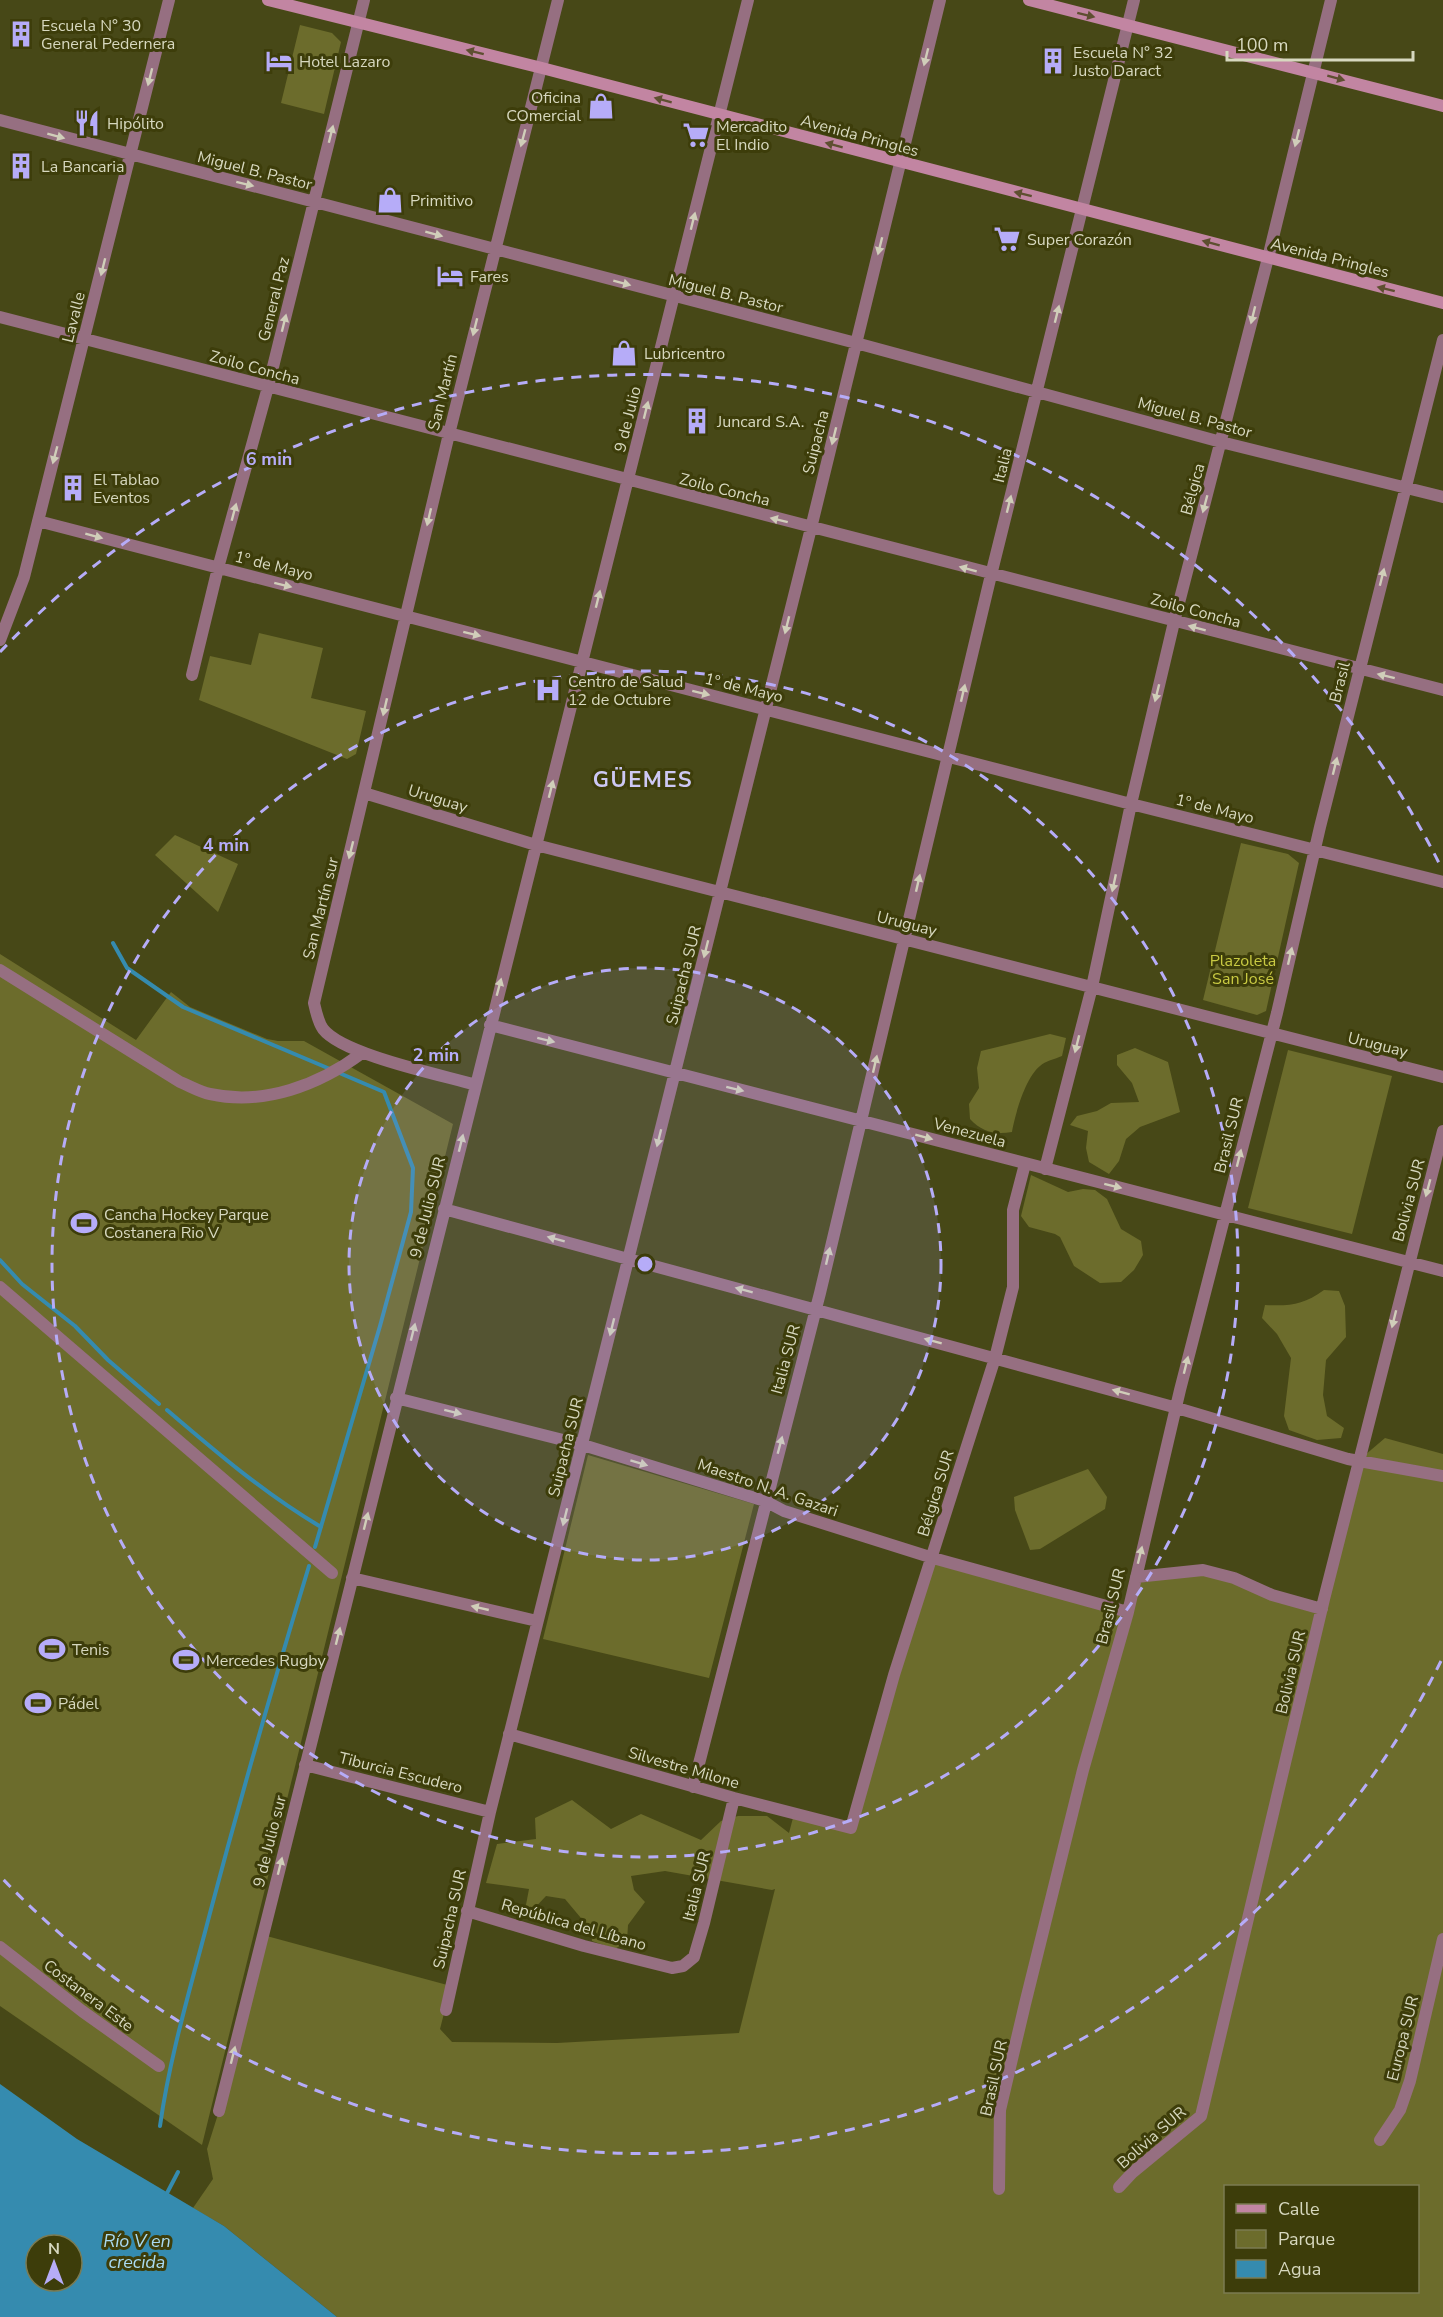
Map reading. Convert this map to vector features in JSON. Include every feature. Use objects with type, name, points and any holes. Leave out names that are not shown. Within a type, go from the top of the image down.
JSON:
[{"type":"main road","name":"Avenida Pringles","points":[[268,0],[542,68],[1443,303]]},
{"type":"main road","points":[[1029,0],[1443,106]]},
{"type":"street","name":"Lavalle","points":[[0,640],[24,578],[169,0]]},
{"type":"street","name":"General Paz","points":[[192,675],[218,568],[268,387],[364,0]]},
{"type":"street","name":"San Martín","points":[[364,794],[449,434],[558,0]]},
{"type":"street","name":"9 de Julio","points":[[536,845],[748,0]]},
{"type":"street","name":"Suipacha","points":[[720,892],[940,0]]},
{"type":"street","name":"Italia","points":[[904,940],[991,575],[1134,0]]},
{"type":"street","name":"Bélgica","points":[[1092,987],[1131,804],[1174,622],[1268,258],[1331,0]]},
{"type":"street","name":"Miguel B. Pastor","points":[[0,120],[130,156],[856,343],[1221,442],[1443,496]]},
{"type":"street","name":"Zoilo Concha","points":[[0,316],[628,481],[1443,690]]},
{"type":"street","name":"Brasil","points":[[1271,1034],[1314,850],[1443,340]]},
{"type":"street","name":"1º de Mayo","points":[[38,521],[1131,804],[1443,882]]},
{"type":"street","name":"Uruguay","points":[[364,794],[536,845],[1443,1077]]},
{"type":"street","name":"San Martín sur","points":[[362,1053],[335,1040],[323,1029],[316,1015],[314,1003],[364,794]]},
{"type":"street","name":"9 de Julio SUR","points":[[352,1578],[536,845]]},
{"type":"street","name":"Suipacha SUR","points":[[446,2010],[509,1734],[720,892]]},
{"type":"street","name":"Italia SUR","points":[[693,1786],[815,1309],[904,940]]},
{"type":"street","points":[[0,970],[180,1082],[210,1094],[261,1097],[298,1088],[329,1076],[362,1053],[476,1085]]},
{"type":"street","points":[[1045,1169],[1092,987]]},
{"type":"street","name":"Venezuela","points":[[490,1025],[1443,1271]]},
{"type":"street","name":"Brasil SUR","points":[[999,2189],[1000,2110],[1083,1770],[1128,1612],[1271,1034]]},
{"type":"street","name":"Bolivia SUR","points":[[1119,2187],[1133,2172],[1201,2116],[1358,1461],[1443,1131]]},
{"type":"street","name":"Bélgica SUR","points":[[851,1828],[894,1675],[995,1358],[1013,1287],[1013,1210],[1025,1164]]},
{"type":"street","points":[[444,1209],[1177,1408],[1358,1461],[1443,1476]]},
{"type":"street","points":[[0,1287],[332,1573]]},
{"type":"street","name":"Maestro N. A. Gazari","points":[[396,1398],[583,1445],[765,1501],[784,1511],[933,1558],[1128,1612]]},
{"type":"street","points":[[1136,1577],[1203,1570],[1234,1578],[1272,1595],[1322,1609]]},
{"type":"street","points":[[352,1578],[537,1621]]},
{"type":"street","name":"9 de Julio sur","points":[[219,2111],[352,1578]]},
{"type":"street","name":"Silvestre Milone","points":[[509,1734],[734,1798],[851,1828]]},
{"type":"street","name":"Tiburcia Escudero","points":[[304,1765],[490,1812]]},
{"type":"street","name":"Italia SUR","points":[[672,1968],[683,1966],[694,1957],[734,1798]]},
{"type":"street","name":"República del Líbano","points":[[467,1911],[584,1946],[672,1968]]},
{"type":"street","name":"Europa SUR","points":[[1380,2140],[1400,2110],[1410,2081],[1443,1939]]},
{"type":"street","name":"Costanera Este","points":[[0,1947],[100,2025],[159,2066]]},
{"type":"green space","points":[[300,25],[332,33],[341,42],[324,114],[281,103]]},
{"type":"green space","points":[[259,633],[323,648],[311,698],[366,711],[356,754],[347,759],[199,700],[210,656],[251,665]]},
{"type":"green space","points":[[175,835],[238,864],[218,912],[155,855]]},
{"type":"green space","name":"Plazoleta San José","points":[[1241,843],[1288,854],[1299,863],[1266,1011],[1257,1015],[1203,1000]]},
{"type":"green space","points":[[0,954],[136,1040],[171,992],[190,1007],[267,1039],[304,1041],[453,1124],[202,2145],[0,2006]]},
{"type":"green space","points":[[1050,1034],[1066,1038],[1062,1056],[1042,1064],[1030,1079],[1018,1107],[1012,1132],[989,1132],[979,1127],[970,1119],[969,1104],[979,1088],[977,1068],[981,1051]]},
{"type":"green space","points":[[1135,1048],[1168,1062],[1180,1112],[1140,1127],[1126,1139],[1119,1161],[1109,1174],[1089,1162],[1086,1148],[1088,1131],[1070,1125],[1077,1116],[1097,1111],[1111,1103],[1139,1102],[1132,1083],[1117,1065],[1117,1055]]},
{"type":"green space","points":[[1288,1050],[1392,1076],[1352,1234],[1248,1208]]},
{"type":"green space","points":[[1031,1175],[1068,1192],[1083,1189],[1095,1190],[1107,1199],[1121,1229],[1141,1241],[1143,1255],[1134,1270],[1121,1282],[1100,1283],[1074,1266],[1060,1237],[1029,1227],[1021,1216]]},
{"type":"green space","points":[[1324,1290],[1339,1291],[1345,1306],[1346,1337],[1326,1360],[1323,1395],[1327,1416],[1344,1428],[1341,1438],[1317,1440],[1289,1430],[1284,1416],[1291,1358],[1277,1334],[1262,1318],[1265,1305],[1296,1304]]},
{"type":"green space","points":[[1385,1438],[1443,1454],[1443,2317],[337,2317],[224,2226],[193,2208],[213,2179],[207,2149],[219,2111],[263,1935],[451,1986],[440,2029],[452,2042],[557,2043],[739,2033],[775,1889],[665,1871],[631,1876],[634,1890],[645,1902],[628,1925],[627,1941],[615,1949],[592,1941],[591,1930],[565,1899],[546,1896],[531,1912],[525,1910],[529,1889],[486,1883],[497,1844],[536,1839],[535,1818],[572,1800],[611,1829],[641,1814],[701,1840],[721,1821],[738,1816],[767,1816],[789,1833],[794,1814],[850,1828],[933,1558],[1127,1612],[1136,1577],[1203,1570],[1319,1608],[1358,1461]]},
{"type":"green space","points":[[588,1455],[754,1504],[709,1678],[543,1639]]},
{"type":"green space","points":[[1088,1469],[1107,1497],[1105,1509],[1040,1549],[1030,1550],[1015,1510],[1014,1497]]},
{"type":"water","name":"Río V en crecida","points":[[0,2084],[77,2139],[224,2226],[337,2317],[0,2317]]},
{"type":"waterway","points":[[113,943],[127,968],[183,1007],[330,1069]]},
{"type":"waterway","points":[[315,1547],[411,1212],[413,1168],[384,1092],[337,1072]]},
{"type":"waterway","points":[[0,1260],[22,1284],[75,1326],[108,1360],[159,1404]]},
{"type":"waterway","points":[[167,1410],[261,1487],[321,1527]]},
{"type":"waterway","points":[[160,2126],[175,2045],[189,1992],[270,1695],[309,1566]]},
{"type":"waterway","points":[[166,2195],[178,2172]]},
{"type":"place","name":"Escuela N° 30 General Pedernera","points":[[21,34]]},
{"type":"place","name":"Hotel Lazaro","points":[[279,61]]},
{"type":"place","name":"Escuela N° 32 Justo Daract","points":[[1053,61]]},
{"type":"place","name":"Oficina COmercial","points":[[601,106]]},
{"type":"place","name":"Hipólito","points":[[87,123]]},
{"type":"place","name":"Mercadito El Indio","points":[[696,135]]},
{"type":"place","name":"La Bancaria","points":[[21,166]]},
{"type":"place","name":"Primitivo","points":[[390,200]]},
{"type":"place","name":"Super Corazón","points":[[1007,239]]},
{"type":"place","name":"Fares","points":[[450,276]]},
{"type":"place","name":"Lubricentro","points":[[624,353]]},
{"type":"place","name":"Juncard S.A.","points":[[697,421]]},
{"type":"place","name":"El Tablao Eventos","points":[[73,488]]},
{"type":"place","name":"Centro de Salud 12 de Octubre","points":[[548,690]]},
{"type":"place","name":"Cancha Hockey Parque Costanera Rio V","points":[[84,1223]]},
{"type":"place","name":"Tenis","points":[[52,1649]]},
{"type":"place","name":"Mercedes Rugby","points":[[186,1660]]},
{"type":"place","name":"Pádel","points":[[38,1703]]},
{"type":"district","name":"GÜEMES","points":[[643,779]]}]
